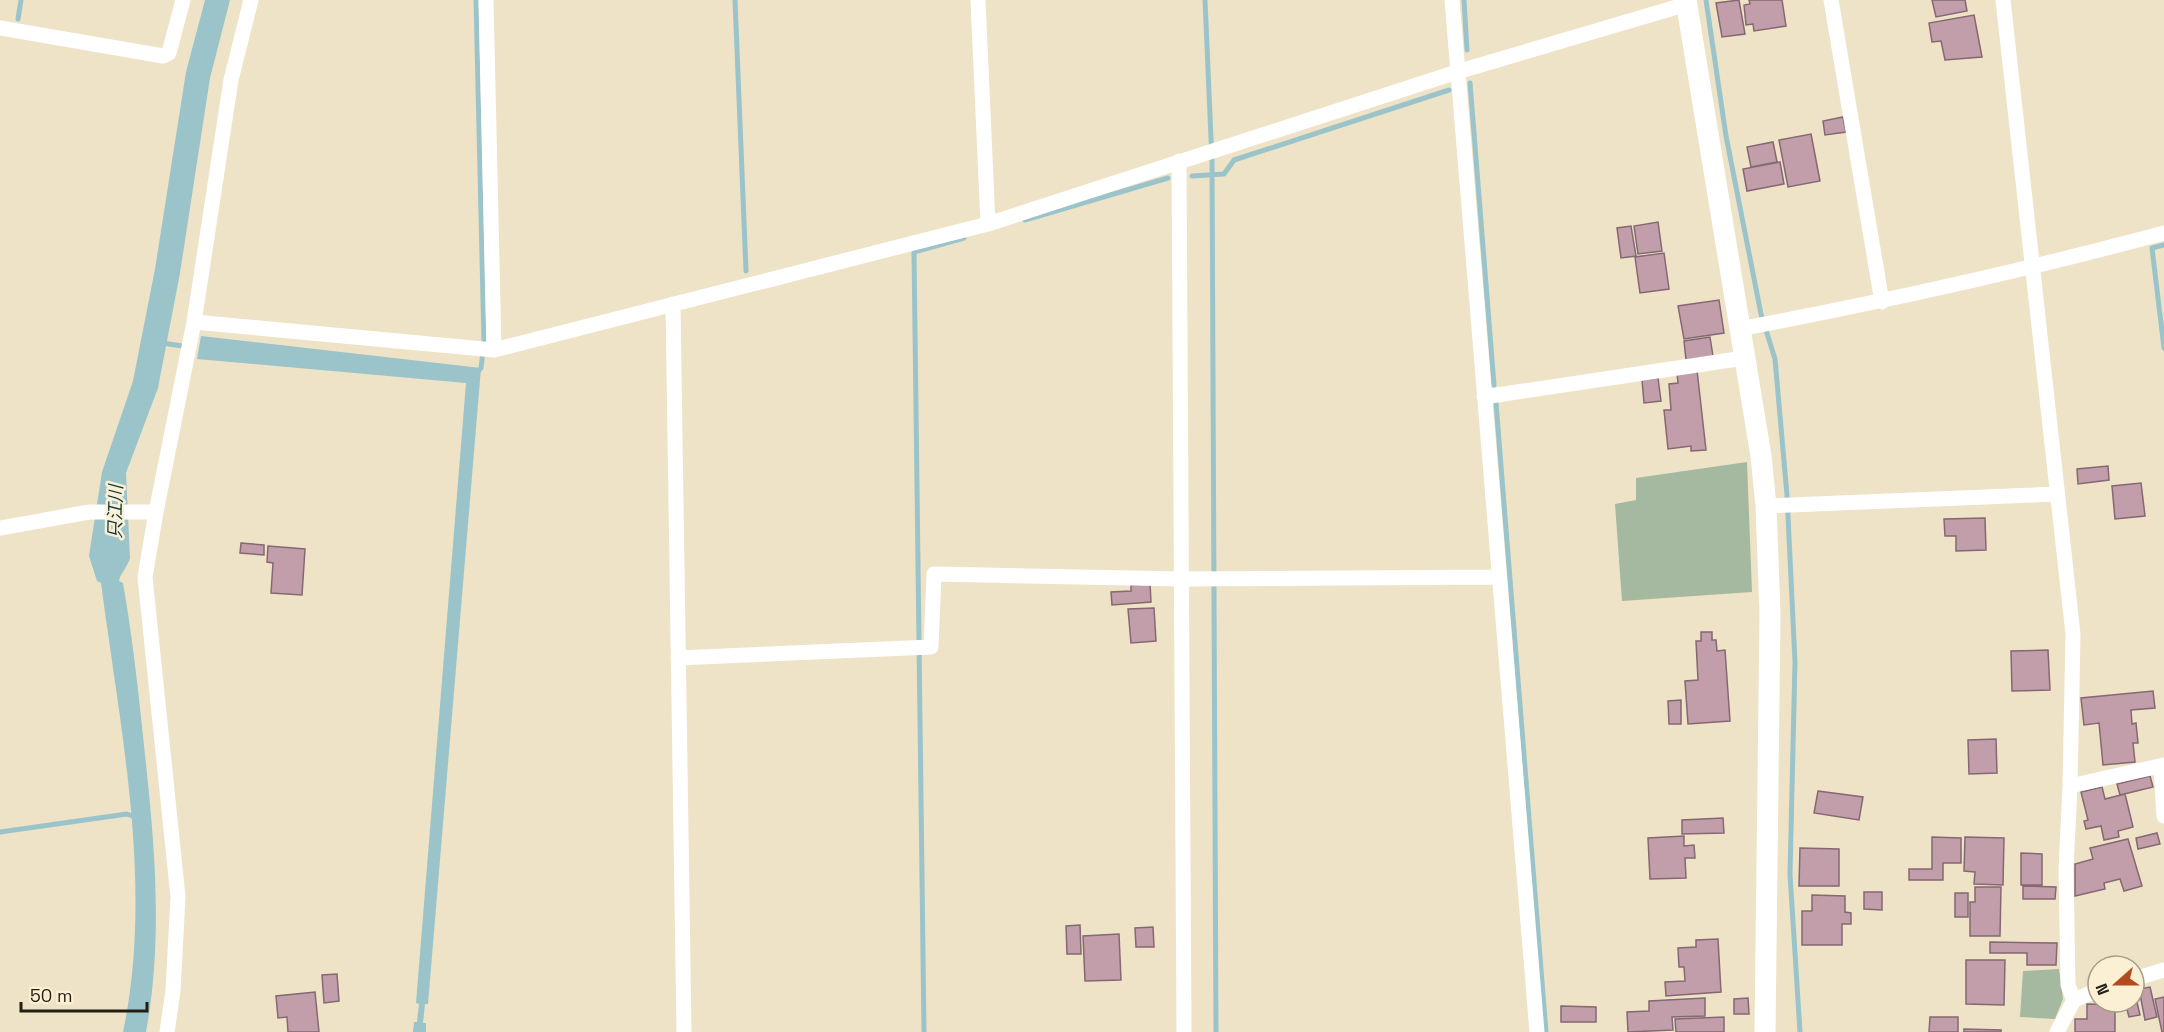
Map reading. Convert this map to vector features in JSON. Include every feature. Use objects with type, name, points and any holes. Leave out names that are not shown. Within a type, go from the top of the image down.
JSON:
[{"type":"street","points":[[0,28],[163,56],[169,53],[183,0]]},
{"type":"street","points":[[167,1032],[173,991],[178,897],[146,577],[156,512],[194,322],[231,80],[252,0]]},
{"type":"street","points":[[486,0],[486,351]]},
{"type":"street","points":[[978,0],[988,224]]},
{"type":"street","points":[[1452,0],[1537,1032]]},
{"type":"street","points":[[1831,0],[1882,302]]},
{"type":"street","points":[[2003,0],[2073,634],[2066,869],[2068,985],[2074,1000]]},
{"type":"street","points":[[194,322],[486,351],[988,224],[1457,72],[1686,2],[1748,328],[1744,358],[1761,456],[1780,506],[1770,613],[1765,1032]]},
{"type":"street","points":[[1179,161],[1184,1032]]},
{"type":"street","points":[[1748,328],[1882,302],[2032,268],[2164,233]]},
{"type":"street","points":[[673,304],[684,1032]]},
{"type":"street","points":[[1484,397],[1744,358]]},
{"type":"street","points":[[1780,506],[2057,494]]},
{"type":"street","points":[[0,528],[89,512],[135,510],[156,512]]},
{"type":"street","points":[[678,658],[931,647],[934,574],[1182,579],[1499,577]]},
{"type":"street","points":[[2070,786],[2162,765],[2164,816]]},
{"type":"street","points":[[2146,975],[2164,970]]},
{"type":"street","points":[[2057,1032],[2074,1000],[2086,995]]},
{"type":"green space","points":[[1747,462],[1752,592],[1622,601],[1615,504],[1636,500],[1636,478]]},
{"type":"green space","points":[[2059,969],[2063,999],[2055,1019],[2020,1017],[2023,971]]},
{"type":"water","name":"只江川","points":[[205,0],[230,0],[210,78],[180,273],[158,388],[126,473],[130,558],[119,581],[123,583],[127,604],[143,733],[154,859],[156,928],[146,1032],[123,1032],[132,977],[135,921],[135,864],[131,808],[101,583],[97,581],[89,556],[102,472],[133,381],[155,269],[186,72]]},
{"type":"water","points":[[201,336],[481,368],[428,1004],[425,1004],[423,1023],[426,1023],[426,1032],[413,1032],[414,1022],[417,1022],[419,1004],[416,1003],[466,383],[197,359]]},
{"type":"building","points":[[1739,0],[1745,34],[1722,37],[1716,3]]},
{"type":"building","points":[[1749,0],[1782,0],[1786,26],[1754,31],[1753,24],[1746,25],[1744,5],[1750,4]]},
{"type":"building","points":[[1932,0],[1965,0],[1967,11],[1936,17]]},
{"type":"building","points":[[1974,15],[1982,57],[1945,60],[1941,41],[1932,42],[1929,23]]},
{"type":"building","points":[[1843,117],[1846,132],[1825,135],[1823,121]]},
{"type":"building","points":[[1811,134],[1820,181],[1788,187],[1779,140]]},
{"type":"building","points":[[1773,142],[1777,162],[1751,167],[1747,147]]},
{"type":"building","points":[[1780,162],[1784,184],[1747,191],[1743,169]]},
{"type":"building","points":[[1658,222],[1662,251],[1638,254],[1634,226]]},
{"type":"building","points":[[1631,226],[1636,256],[1621,258],[1617,228]]},
{"type":"building","points":[[1664,253],[1669,289],[1640,293],[1635,257]]},
{"type":"building","points":[[1719,300],[1724,333],[1684,339],[1678,306]]},
{"type":"building","points":[[1710,337],[1713,356],[1686,360],[1684,341]]},
{"type":"building","points":[[1697,370],[1706,450],[1691,451],[1691,446],[1668,449],[1664,410],[1671,410],[1669,384],[1678,383],[1677,373]]},
{"type":"building","points":[[1658,378],[1661,401],[1644,403],[1642,380]]},
{"type":"building","points":[[2108,466],[2109,480],[2078,484],[2077,469]]},
{"type":"building","points":[[2141,483],[2145,516],[2115,519],[2112,486]]},
{"type":"building","points":[[1985,518],[1986,550],[1956,551],[1956,536],[1945,536],[1944,519]]},
{"type":"building","points":[[241,543],[264,545],[264,555],[240,553]]},
{"type":"building","points":[[268,546],[305,549],[302,595],[271,593],[273,563],[267,562]]},
{"type":"building","points":[[1150,584],[1151,602],[1112,605],[1111,592],[1131,591],[1131,585]]},
{"type":"building","points":[[1154,608],[1156,641],[1131,643],[1128,609]]},
{"type":"building","points":[[1701,632],[1712,632],[1712,640],[1716,640],[1717,651],[1725,650],[1730,721],[1688,724],[1685,681],[1698,680],[1696,641],[1701,641]]},
{"type":"building","points":[[2048,650],[2050,690],[2012,691],[2011,651]]},
{"type":"building","points":[[2153,691],[2155,708],[2131,710],[2132,724],[2136,723],[2138,743],[2133,743],[2135,762],[2103,765],[2099,723],[2084,725],[2081,698]]},
{"type":"building","points":[[1681,700],[1681,724],[1669,724],[1668,701]]},
{"type":"building","points":[[1996,739],[1997,773],[1969,774],[1968,740]]},
{"type":"building","points":[[2150,776],[2153,787],[2120,795],[2117,784]]},
{"type":"building","points":[[2102,787],[2105,799],[2125,794],[2133,827],[2118,831],[2119,837],[2104,840],[2101,826],[2086,829],[2084,821],[2088,820],[2081,792]]},
{"type":"building","points":[[1818,791],[1863,797],[1859,820],[1814,813]]},
{"type":"building","points":[[1723,818],[1724,833],[1682,834],[1682,820]]},
{"type":"building","points":[[2157,833],[2160,844],[2138,849],[2136,838]]},
{"type":"building","points":[[1684,836],[1684,846],[1694,845],[1695,858],[1685,858],[1686,878],[1650,879],[1648,838]]},
{"type":"building","points":[[1932,837],[1961,838],[1961,863],[1943,863],[1943,880],[1909,880],[1909,869],[1932,869]]},
{"type":"building","points":[[1965,837],[2004,838],[2003,885],[1974,884],[1975,872],[1964,871]]},
{"type":"building","points":[[2128,839],[2142,886],[2124,891],[2120,879],[2104,883],[2105,889],[2075,896],[2075,864],[2093,859],[2090,848]]},
{"type":"building","points":[[1800,848],[1839,849],[1839,886],[1799,886]]},
{"type":"building","points":[[2021,853],[2042,854],[2042,885],[2021,885]]},
{"type":"building","points":[[2023,886],[2056,887],[2055,899],[2023,899]]},
{"type":"building","points":[[1975,887],[2001,887],[2000,936],[1970,936],[1970,902],[1975,902]]},
{"type":"building","points":[[1864,892],[1882,892],[1882,910],[1864,909]]},
{"type":"building","points":[[1955,893],[1968,893],[1968,917],[1955,917]]},
{"type":"building","points":[[1812,895],[1845,896],[1845,912],[1851,913],[1851,924],[1842,924],[1842,945],[1802,945],[1802,911],[1812,911]]},
{"type":"building","points":[[1080,925],[1081,954],[1067,954],[1066,926]]},
{"type":"building","points":[[1153,927],[1154,947],[1136,947],[1135,928]]},
{"type":"building","points":[[1119,934],[1121,980],[1085,981],[1083,936]]},
{"type":"building","points":[[1718,939],[1721,992],[1666,996],[1665,982],[1685,981],[1684,967],[1679,967],[1678,948],[1696,947],[1696,940]]},
{"type":"building","points":[[1990,942],[2057,943],[2056,965],[2027,965],[2027,953],[1990,953]]},
{"type":"building","points":[[1966,960],[2005,960],[2004,1005],[1966,1004]]},
{"type":"building","points":[[337,974],[339,1001],[324,1003],[322,975]]},
{"type":"building","points":[[2150,987],[2157,1017],[2145,1020],[2144,1014],[2146,1014],[2146,988]]},
{"type":"building","points":[[315,992],[319,1032],[288,1032],[287,1017],[278,1018],[276,996]]},
{"type":"building","points":[[2164,997],[2164,1032],[2162,1032],[2155,999]]},
{"type":"building","points":[[1705,998],[1705,1016],[1672,1017],[1673,1030],[1628,1032],[1627,1012],[1649,1011],[1649,1001]]},
{"type":"building","points":[[1748,998],[1749,1014],[1734,1014],[1734,999]]},
{"type":"building","points":[[1561,1006],[1596,1007],[1596,1022],[1561,1022]]},
{"type":"building","points":[[2087,1014],[2115,1014],[2115,1032],[2075,1032],[2075,1019],[2087,1019]]},
{"type":"building","points":[[2128,1014],[2140,1015],[2129,1017]]},
{"type":"building","points":[[1724,1017],[1724,1032],[1676,1032],[1675,1019]]},
{"type":"building","points":[[1930,1017],[1958,1017],[1958,1032],[1929,1032]]},
{"type":"building","points":[[1964,1029],[2001,1030],[2001,1032],[1964,1032]]},
{"type":"waterway","points":[[18,19],[21,0]]},
{"type":"waterway","points":[[476,0],[484,343],[481,368],[477,372]]},
{"type":"waterway","points":[[735,0],[746,271]]},
{"type":"waterway","points":[[1205,0],[1212,161],[1216,1032]]},
{"type":"waterway","points":[[1464,0],[1467,50]]},
{"type":"waterway","points":[[1706,0],[1726,136],[1761,314],[1775,359],[1787,495],[1795,662],[1790,874],[1800,1032]]},
{"type":"waterway","points":[[1470,83],[1494,385]]},
{"type":"waterway","points":[[1192,176],[1224,174],[1234,160],[1449,90]]},
{"type":"waterway","points":[[1025,220],[1168,178]]},
{"type":"waterway","points":[[924,1032],[914,252],[964,238]]},
{"type":"waterway","points":[[2164,245],[2152,248],[2164,348]]},
{"type":"waterway","points":[[162,343],[189,347]]},
{"type":"waterway","points":[[1496,403],[1546,1032]]},
{"type":"waterway","points":[[0,832],[127,814],[135,817]]}]
